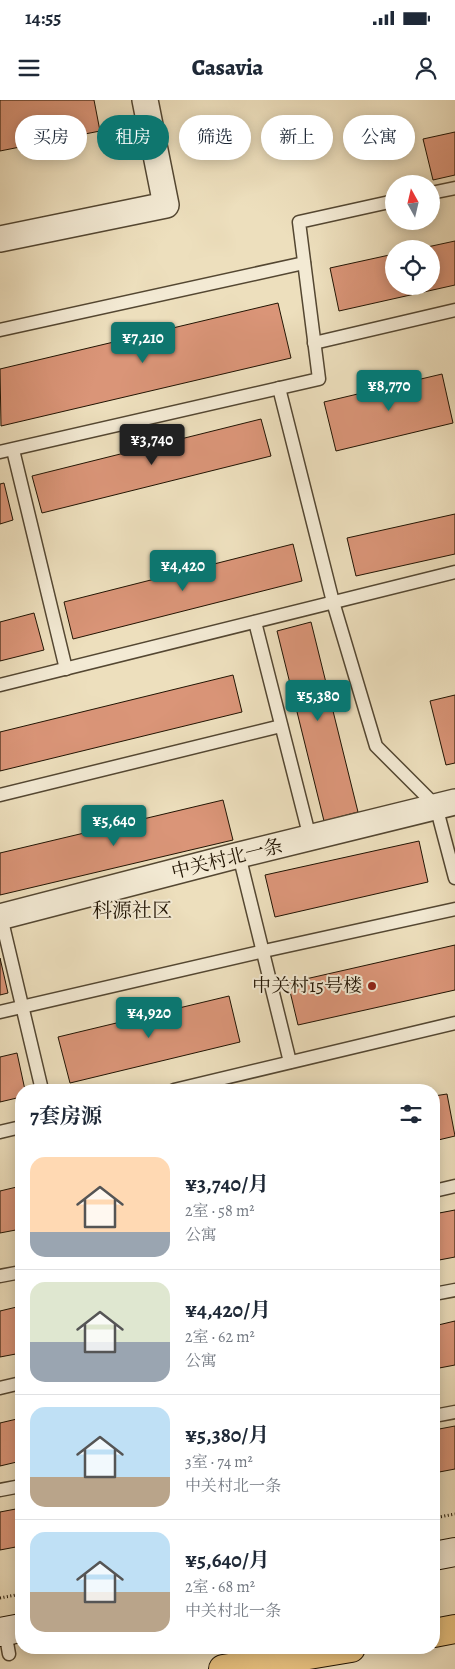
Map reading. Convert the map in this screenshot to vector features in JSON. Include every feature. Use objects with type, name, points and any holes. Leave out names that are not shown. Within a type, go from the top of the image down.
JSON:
[{"type":"highway","points":[[440,1632],[455,1629]]},
{"type":"highway","points":[[223,1669],[314,1654]]},
{"type":"street","points":[[0,240],[166,205],[145,100]]},
{"type":"street","name":"中关村北一条","points":[[0,917],[446,804]]},
{"type":"street","points":[[440,1555],[455,1552]]},
{"type":"lane","points":[[440,191],[455,188]]},
{"type":"lane","points":[[0,452],[318,379],[299,222],[385,203]]},
{"type":"lane","points":[[0,330],[304,263]]},
{"type":"lane","points":[[314,343],[455,310]]},
{"type":"lane","points":[[279,388],[334,602],[376,746],[446,804],[455,878]]},
{"type":"lane","points":[[13,450],[66,669]]},
{"type":"lane","points":[[0,685],[455,572]]},
{"type":"lane","points":[[254,622],[310,838]]},
{"type":"lane","points":[[0,795],[281,726]]},
{"type":"lane","points":[[239,855],[290,1062]]},
{"type":"lane","points":[[0,1012],[455,909]]},
{"type":"lane","points":[[0,917],[40,1084]]},
{"type":"lane","points":[[213,1084],[290,1062],[455,1023]]},
{"type":"lane","points":[[0,1132],[15,1128]]},
{"type":"lane","points":[[440,1189],[455,1186]]},
{"type":"lane","points":[[0,1276],[15,1273]]},
{"type":"lane","points":[[440,1293],[455,1290]]},
{"type":"lane","points":[[0,1388],[15,1384]]},
{"type":"lane","points":[[440,1415],[455,1412]]},
{"type":"lane","points":[[0,1490],[15,1487]]},
{"type":"path","points":[[440,1517],[455,1514]]},
{"type":"path","points":[[0,1598],[15,1595]]},
{"type":"building","points":[[0,100],[94,100],[97,116],[97,132],[87,134],[87,115],[15,115],[15,148],[0,151]]},
{"type":"building","points":[[455,132],[455,175],[440,178],[440,175],[432,175],[423,139]]},
{"type":"building","points":[[455,241],[455,285],[440,288],[440,244]]},
{"type":"building","points":[[385,256],[385,295],[410,295],[339,311],[330,268]]},
{"type":"building","points":[[278,303],[291,358],[1,426],[0,369]]},
{"type":"building","points":[[442,374],[453,423],[336,451],[324,402]]},
{"type":"building","points":[[261,419],[271,456],[42,513],[32,476]]},
{"type":"building","points":[[4,483],[13,520],[0,524],[0,484]]},
{"type":"building","points":[[455,514],[455,554],[356,576],[347,538]]},
{"type":"building","points":[[293,544],[302,581],[73,639],[64,602]]},
{"type":"building","points":[[34,613],[44,650],[0,661],[0,622]]},
{"type":"building","points":[[311,622],[358,812],[324,821],[277,631]]},
{"type":"building","points":[[233,675],[242,712],[0,771],[0,732]]},
{"type":"building","points":[[455,695],[455,763],[446,765],[430,701]]},
{"type":"building","points":[[223,800],[233,840],[0,895],[0,853]]},
{"type":"building","points":[[419,841],[428,882],[275,917],[265,875]]},
{"type":"building","name":"中关村15号楼","points":[[455,945],[455,990],[298,1025],[288,983]]},
{"type":"building","points":[[0,958],[8,993],[0,995]]},
{"type":"building","points":[[229,996],[240,1042],[70,1083],[58,1037]]},
{"type":"building","points":[[17,1053],[24,1084],[15,1084],[15,1098],[0,1102],[0,1057]]},
{"type":"building","points":[[447,1094],[455,1136],[440,1140],[440,1095]]},
{"type":"building","points":[[15,1187],[15,1230],[0,1233],[0,1191]]},
{"type":"building","points":[[455,1210],[455,1257],[440,1260],[440,1213]]},
{"type":"building","points":[[15,1307],[15,1354],[0,1357],[0,1311]]},
{"type":"building","points":[[455,1321],[455,1365],[440,1368],[440,1325]]},
{"type":"building","points":[[15,1419],[15,1462],[0,1466],[0,1423]]},
{"type":"building","points":[[455,1426],[455,1469],[440,1472],[440,1429]]},
{"type":"building","points":[[15,1509],[15,1547],[0,1550],[0,1512]]},
{"type":"place","name":"中关村15号楼","points":[[372,986]]},
{"type":"district","name":"科源社区","points":[[132,910]]}]
